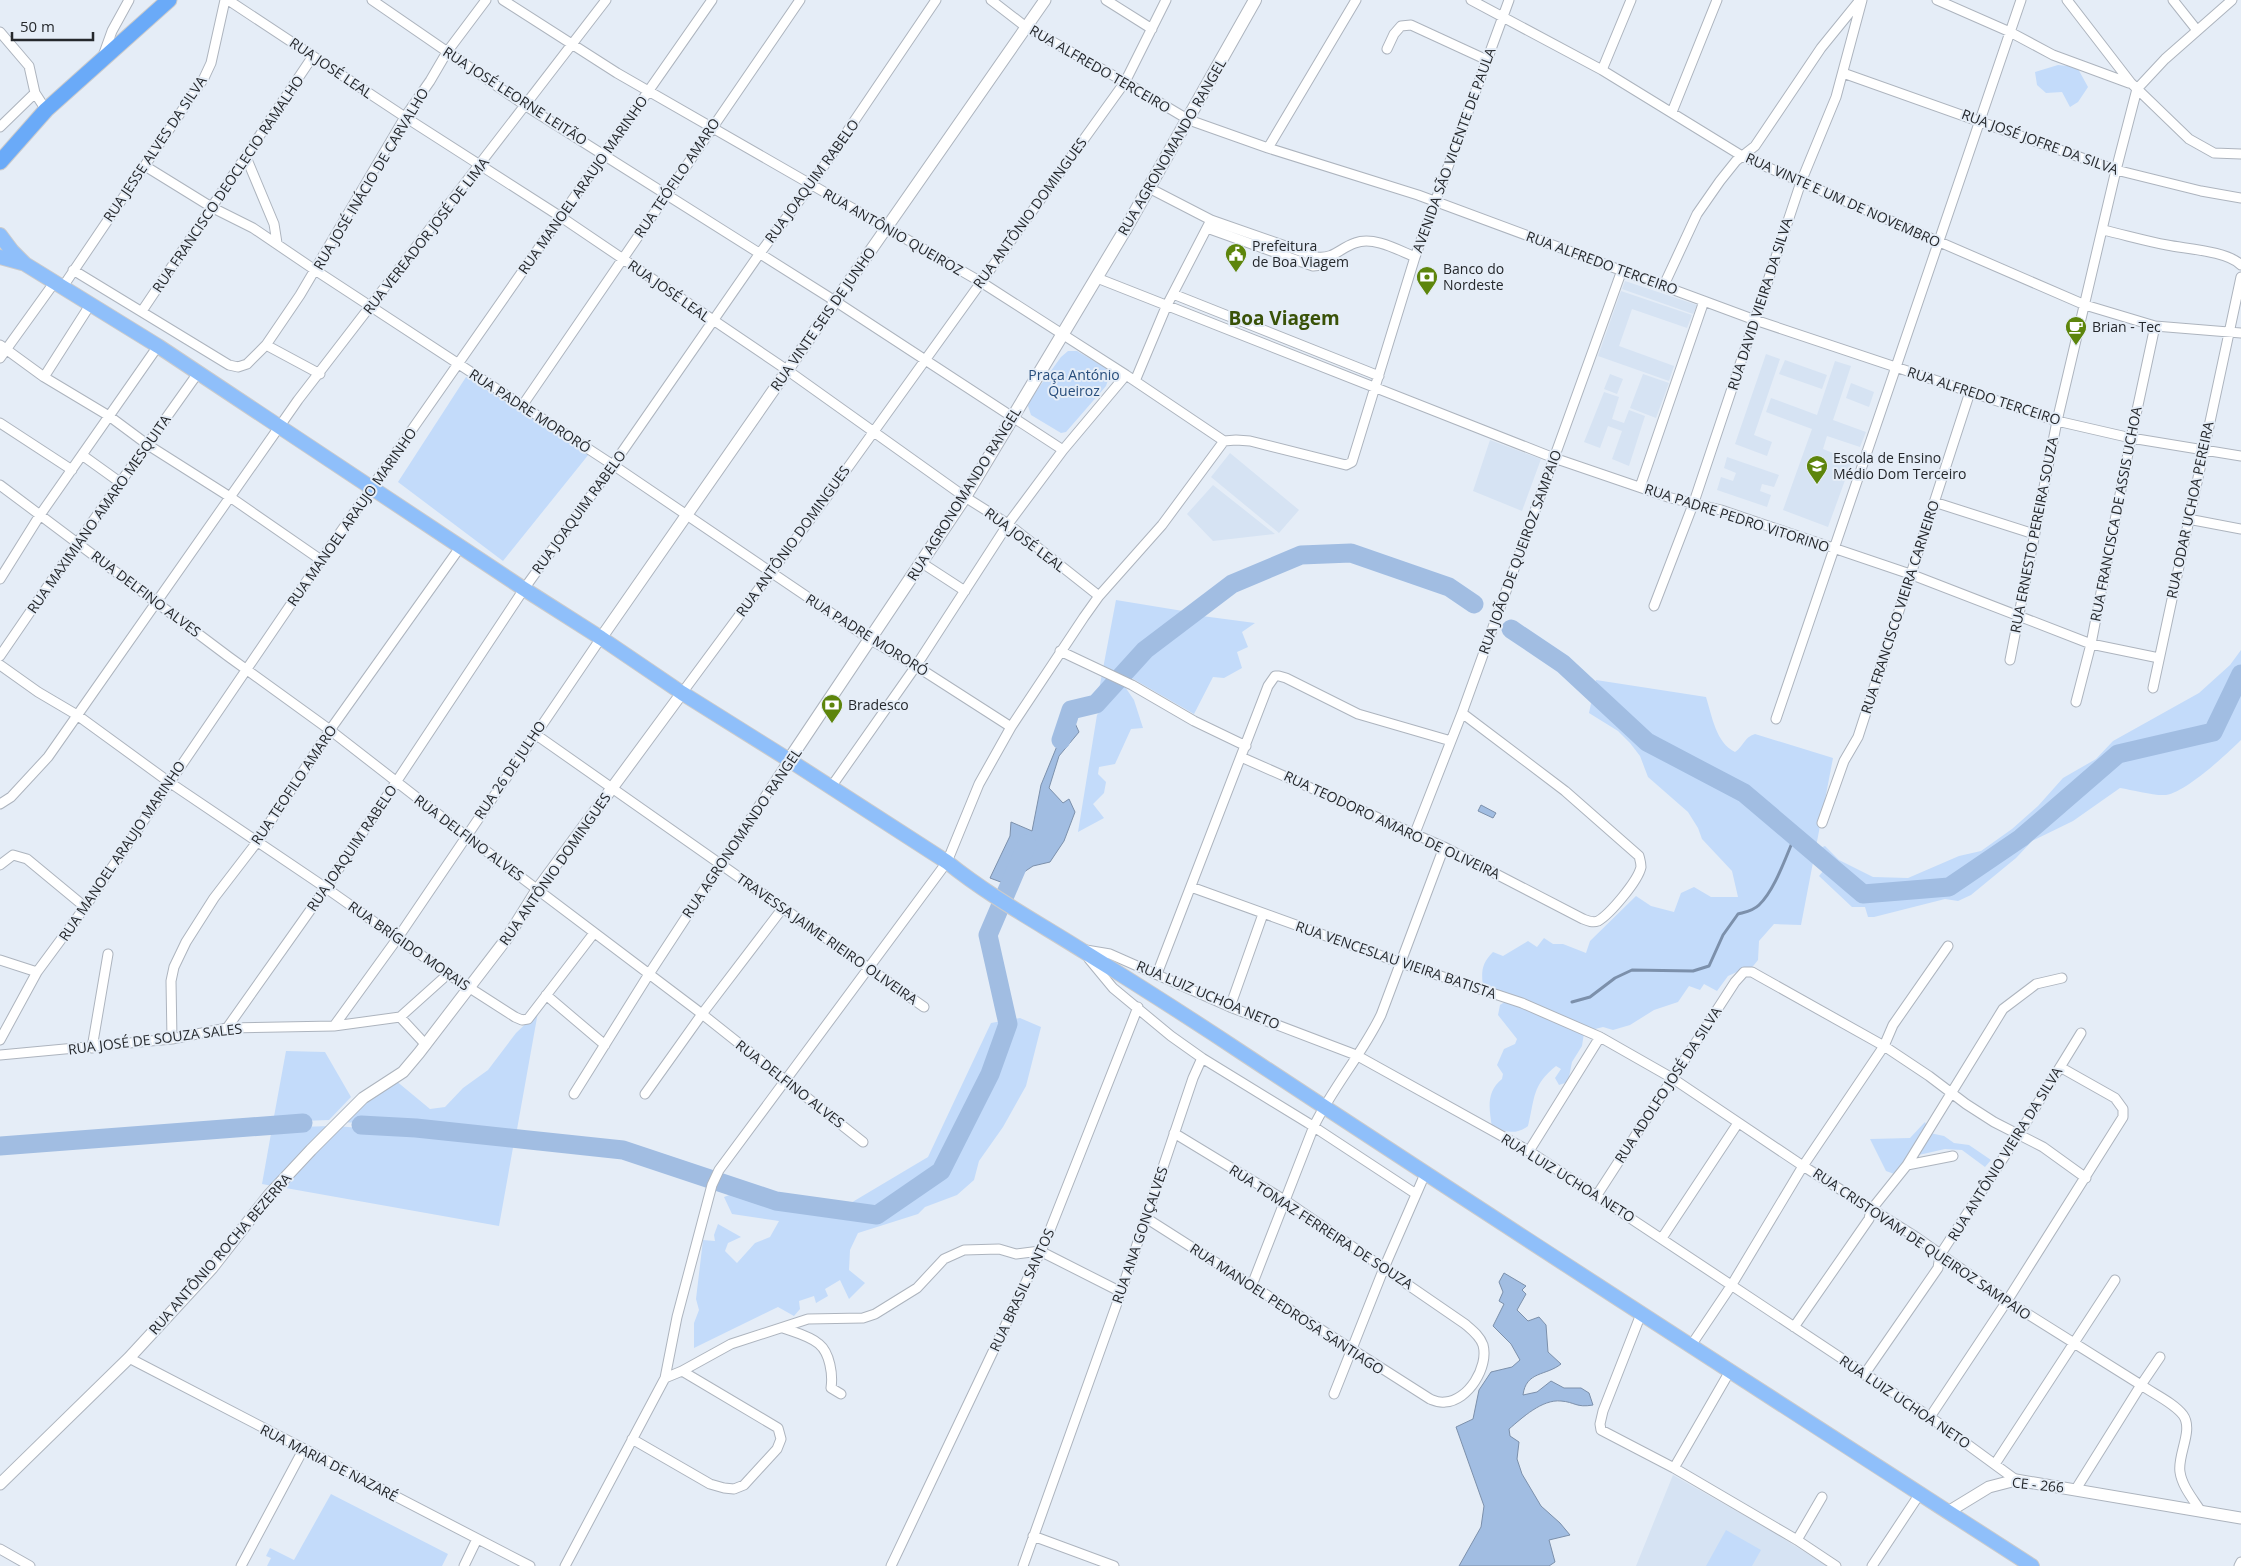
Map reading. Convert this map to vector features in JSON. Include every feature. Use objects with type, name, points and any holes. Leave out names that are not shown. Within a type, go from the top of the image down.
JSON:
[{"type":"highway","points":[[0,162],[46,110],[169,0]]},
{"type":"main road","name":"RUA AGRONOMANDO RANGEL","points":[[790,760],[965,496],[1097,278],[1256,0]]},
{"type":"main road","points":[[0,235],[25,264],[158,346],[682,693],[790,760],[947,862],[969,880],[1210,1031],[1690,1347],[2032,1566]]},
{"type":"main road","points":[[0,257],[25,264]]},
{"type":"street","points":[[102,59],[112,31],[129,0]]},
{"type":"street","name":"RUA JOSÉ LEAL","points":[[226,0],[560,217],[787,370],[965,496],[1008,524],[1099,596]]},
{"type":"street","name":"RUA JESSE ALVES DA SILVA","points":[[0,358],[3,347],[73,270],[204,78],[211,63],[226,0]]},
{"type":"street","name":"RUA JOSÉ LEORNE LEITÃO","points":[[372,0],[526,106],[836,301],[1063,450]]},
{"type":"street","name":"RUA JOSÉ INÁCIO DE CARVALHO","points":[[142,311],[229,365],[238,367],[247,364],[266,345],[315,270],[405,118],[430,82],[447,52],[486,0]]},
{"type":"street","name":"RUA ANTÔNIO QUEIROZ","points":[[503,0],[648,92],[981,282],[1126,374],[1224,441]]},
{"type":"street","name":"RUA VEREADOR JOSÉ DE LIMA","points":[[0,804],[11,797],[48,758],[279,427],[606,0]]},
{"type":"street","name":"RUA MANOEL ARAUJO MARINHO","points":[[0,1040],[37,972],[85,907],[372,487],[712,0]]},
{"type":"street","name":"RUA TEÓFILO AMARO","points":[[522,406],[711,127],[800,0]]},
{"type":"street","name":"RUA JOAQUIM RABELO","points":[[228,1028],[397,783],[524,589],[613,466],[760,253],[811,185],[936,0]]},
{"type":"street","name":"RUA ALFREDO TERCEIRO","points":[[991,0],[1026,27],[1126,82],[1189,120],[1268,148],[1389,186],[1755,320],[2057,421],[2130,438],[2241,456]]},
{"type":"street","name":"RUA VINTE SEIS DE JUNHO","points":[[601,638],[1045,0]]},
{"type":"street","points":[[1106,0],[1152,28]]},
{"type":"street","name":"RUA ANTÔNIO DOMINGUES","points":[[403,1072],[426,1045],[507,938],[537,890],[826,498],[1126,82],[1166,0]]},
{"type":"street","points":[[1268,148],[1356,0]]},
{"type":"street","name":"RUA VINTE E UM DE NOVEMBRO","points":[[1470,0],[1602,70],[1742,156],[1939,242],[2085,305],[2155,326],[2241,333]]},
{"type":"street","name":"AVENIDA SÃO VICENTE DE PAULA","points":[[1375,387],[1415,257],[1509,0]]},
{"type":"street","points":[[1602,70],[1631,0]]},
{"type":"street","points":[[1672,112],[1716,0]]},
{"type":"street","points":[[1664,286],[1697,214],[1720,181],[1742,156],[1755,146],[1821,48],[1861,0]]},
{"type":"street","name":"RUA DAVID VIEIRA DA SILVA","points":[[1654,606],[1694,502],[1801,182],[1836,97],[1861,0]]},
{"type":"street","points":[[1937,0],[2010,32],[2053,55],[2134,86]]},
{"type":"street","points":[[1776,719],[1897,368],[1979,121],[2022,0]]},
{"type":"street","points":[[2067,0],[2134,86],[2196,145],[2214,153],[2241,154]]},
{"type":"street","points":[[2173,0],[2196,29]]},
{"type":"street","points":[[2134,86],[2196,29],[2232,0]]},
{"type":"street","points":[[1387,49],[1394,34],[1401,26],[1411,26],[1488,60]]},
{"type":"street","points":[[0,32],[29,66],[35,93],[46,110]]},
{"type":"street","name":"RUA FRANCISCO DEOCLECIO RAMALHO","points":[[142,311],[313,56]]},
{"type":"street","name":"RUA JOSÉ JOFRE DA SILVA","points":[[1843,73],[2116,170],[2201,191],[2241,198]]},
{"type":"street","name":"RUA ERNESTO PEREIRA SOUZA","points":[[2010,660],[2057,421],[2103,230],[2134,86]]},
{"type":"street","points":[[0,127],[35,93]]},
{"type":"street","points":[[246,157],[274,224],[277,243]]},
{"type":"street","name":"RUA PADRE MORORÓ","points":[[145,166],[212,208],[254,228],[871,640],[916,666],[1011,727]]},
{"type":"street","points":[[1149,188],[1209,224],[1316,256],[1329,257],[1355,243],[1367,241],[1415,257]]},
{"type":"street","points":[[1135,381],[1166,307],[1209,224]]},
{"type":"street","points":[[2103,230],[2230,258],[2241,265]]},
{"type":"street","points":[[73,270],[142,311]]},
{"type":"street","name":"RUA JOÃO DE QUEIROZ SAMPAIO","points":[[1415,833],[1462,713],[1622,270]]},
{"type":"street","name":"RUA ODAR UCHOA PEREIRA","points":[[2153,688],[2241,277]]},
{"type":"street","name":"RUA PADRE PEDRO VITORINO","points":[[1097,278],[1166,307],[1554,458],[1676,499],[1694,502],[1910,574],[2091,644],[2159,658]]},
{"type":"street","points":[[1173,294],[1379,376]]},
{"type":"street","points":[[1640,487],[1704,301]]},
{"type":"street","points":[[44,377],[90,305]]},
{"type":"street","name":"RUA FRANCISCA DE ASSIS UCHOA","points":[[2076,702],[2091,644],[2130,438],[2155,326]]},
{"type":"street","points":[[266,345],[320,374]]},
{"type":"street","points":[[0,579],[40,515],[158,346]]},
{"type":"street","points":[[3,347],[44,377],[109,416],[148,445],[230,497],[322,560]]},
{"type":"street","name":"RUA MAXIMIANO AMARO MESQUITA","points":[[0,656],[198,373]]},
{"type":"street","points":[[831,787],[916,666],[1008,524],[1063,450],[1126,374]]},
{"type":"street","points":[[565,1566],[665,1378],[677,1317],[719,1170],[947,862],[979,784],[1011,727],[1060,651],[1099,596],[1162,525],[1224,441],[1250,442],[1343,464],[1350,464],[1356,451],[1375,387]]},
{"type":"street","name":"RUA FRANCISCO VIEIRA CARNEIRO","points":[[1822,823],[1844,761],[1858,737],[1970,392]]},
{"type":"street","points":[[0,423],[72,470]]},
{"type":"street","points":[[82,455],[121,483]]},
{"type":"street","name":"RUA DELFINO ALVES","points":[[0,485],[246,670],[330,730],[537,890],[702,1014],[863,1142]]},
{"type":"street","points":[[1934,502],[2034,534]]},
{"type":"street","points":[[2188,519],[2241,529]]},
{"type":"street","name":"RUA TEOFILO AMARO","points":[[172,1039],[170,994],[174,967],[186,942],[210,905],[257,842],[330,730],[461,546]]},
{"type":"street","points":[[922,563],[965,591]]},
{"type":"street","name":"RUA 26 DE JULHO","points":[[334,1026],[397,939],[465,835],[601,638]]},
{"type":"street","points":[[1060,651],[1132,685],[1194,721],[1246,746]]},
{"type":"street","name":"RUA BRÍGIDO MORAIS","points":[[0,665],[38,692],[77,715],[169,782],[515,1018],[528,1019],[546,995]]},
{"type":"street","points":[[1157,974],[1271,680],[1279,676],[1358,714],[1451,741]]},
{"type":"street","name":"RUA TEODORO AMARO DE OLIVEIRA","points":[[1241,757],[1415,833],[1583,920],[1594,922],[1599,920],[1618,901],[1638,874],[1641,865],[1639,856],[1565,791],[1462,713]]},
{"type":"street","name":"TRAVESSA JAIME RIEIRO OLIVEIRA","points":[[535,734],[720,863],[782,909],[868,967],[905,996],[924,1007]]},
{"type":"street","name":"RUA AGRONOMANDO RANGEL","points":[[574,1094],[720,863],[790,760]]},
{"type":"street","points":[[1252,1285],[1314,1126],[1324,1106],[1356,1054],[1369,1038],[1381,1015],[1444,847]]},
{"type":"street","points":[[0,865],[13,855],[28,859],[85,907]]},
{"type":"street","name":"RUA VENCESLAU VIEIRA BATISTA","points":[[1191,887],[1401,963],[1522,1003],[1600,1037]]},
{"type":"street","points":[[645,1094],[702,1014],[782,909]]},
{"type":"street","points":[[1230,1007],[1263,914]]},
{"type":"street","points":[[594,933],[546,995],[605,1045]]},
{"type":"street","points":[[1690,1347],[1731,1286],[1803,1166],[1884,1046],[1892,1025],[1948,946]]},
{"type":"street","points":[[1081,950],[1113,988],[1171,1036],[1202,1058],[1314,1126],[1416,1194]]},
{"type":"street","name":"RUA LUIZ UCHOA NETO","points":[[1081,950],[1110,954],[1230,1007],[1356,1054],[1529,1151],[1662,1238],[1864,1375],[1930,1416],[2016,1480]]},
{"type":"street","points":[[92,1048],[108,954]]},
{"type":"street","points":[[0,960],[37,972]]},
{"type":"street","name":"RUA ADOLFO JOSÉ DA SILVA","points":[[1597,1195],[1739,976],[1744,972],[1752,972],[1884,1046]]},
{"type":"street","points":[[426,1045],[400,1017],[448,974]]},
{"type":"street","points":[[1794,1327],[1869,1219],[1872,1210],[1907,1165],[2008,1004],[2036,984],[2062,978]]},
{"type":"street","name":"RUA BRASIL SANTOS","points":[[891,1566],[1057,1214],[1138,1007]]},
{"type":"street","name":"RUA JOSÉ DE SOUZA SALES","points":[[0,1055],[92,1048],[172,1039],[228,1028],[334,1026],[400,1017]]},
{"type":"street","name":"RUA ANTÔNIO VIEIRA DA SILVA","points":[[1864,1375],[1938,1268],[1940,1254],[2019,1134],[2080,1033]]},
{"type":"street","points":[[1529,1151],[1600,1037]]},
{"type":"street","name":"RUA CRISTOVAM DE QUEIROZ SAMPAIO","points":[[1600,1037],[1672,1078],[1803,1166],[1940,1254],[2007,1302],[2178,1410],[2185,1419],[2186,1430],[2179,1470],[2184,1484],[2200,1510]]},
{"type":"street","points":[[1884,1046],[1994,1122],[2048,1150],[2086,1178]]},
{"type":"street","name":"RUA ANA GONÇALVES","points":[[1023,1566],[1202,1058]]},
{"type":"street","points":[[1930,1416],[2007,1302],[2121,1122],[2123,1108],[2118,1100],[2060,1068]]},
{"type":"street","name":"RUA ANTÔNIO ROCHA BEZERRA","points":[[0,1484],[129,1358],[212,1268],[269,1195],[311,1150],[363,1098],[403,1072]]},
{"type":"street","points":[[1662,1238],[1738,1123]]},
{"type":"street","name":"RUA TOMAZ FERREIRA DE SOUZA","points":[[1174,1133],[1286,1201],[1465,1324],[1476,1334],[1484,1348],[1483,1363],[1470,1386],[1457,1398],[1444,1402],[1430,1399]]},
{"type":"street","points":[[1907,1165],[1953,1156]]},
{"type":"street","points":[[1334,1394],[1384,1268],[1425,1174]]},
{"type":"street","name":"RUA MANOEL PEDROSA SANTIAGO","points":[[1146,1218],[1430,1399]]},
{"type":"street","points":[[665,1378],[682,1371],[731,1344],[808,1319],[863,1318],[875,1314],[908,1295],[922,1284],[944,1259],[960,1251],[982,1248],[1016,1254],[1040,1250],[1121,1292]]},
{"type":"street","points":[[1995,1464],[2115,1280]]},
{"type":"street","points":[[1641,1314],[1603,1411],[1600,1428],[1603,1433],[1674,1468],[1797,1540],[1836,1566]]},
{"type":"street","points":[[783,1328],[820,1344],[829,1362],[832,1378],[831,1388],[841,1394]]},
{"type":"street","points":[[2076,1489],[2160,1357]]},
{"type":"street","name":"RUA MARIA DE NAZARÉ","points":[[129,1358],[303,1450],[530,1566]]},
{"type":"street","points":[[632,1438],[710,1484],[734,1489],[744,1485],[777,1449],[781,1439],[778,1428],[682,1371]]},
{"type":"street","points":[[1674,1468],[1730,1371]]},
{"type":"street","points":[[241,1566],[303,1450]]},
{"type":"street","name":"CE - 266","points":[[1948,1512],[1989,1487],[2016,1480],[2241,1518]]},
{"type":"street","points":[[1872,1566],[1919,1495]]},
{"type":"street","points":[[1797,1540],[1822,1497]]},
{"type":"street","points":[[1033,1536],[1114,1566]]},
{"type":"street","points":[[464,1566],[477,1539]]},
{"type":"street","points":[[0,1549],[25,1565]]},
{"type":"street","points":[[2239,1566],[2241,1562]]},
{"type":"shaded area","points":[[1625,281],[1697,305],[1693,314],[1622,289]]},
{"type":"shaded area","points":[[1621,291],[1692,315],[1687,328],[1632,309],[1619,346],[1674,366],[1669,381],[1598,356]]},
{"type":"shaded area","points":[[1766,354],[1780,359],[1754,435],[1772,442],[1767,456],[1735,444]]},
{"type":"shaded area","points":[[1785,360],[1827,375],[1822,389],[1779,374]]},
{"type":"shaded area","points":[[1835,361],[1851,366],[1833,420],[1866,432],[1860,447],[1827,436],[1823,449],[1852,461],[1828,527],[1783,510],[1812,429],[1766,412],[1771,398],[1817,415]]},
{"type":"shaded area","points":[[1610,374],[1623,379],[1617,394],[1604,389]]},
{"type":"shaded area","points":[[1643,374],[1669,383],[1656,418],[1630,408]]},
{"type":"shaded area","points":[[1851,383],[1874,392],[1869,407],[1846,398]]},
{"type":"shaded area","points":[[1604,392],[1619,397],[1612,419],[1624,423],[1629,410],[1645,416],[1629,466],[1612,459],[1622,431],[1608,426],[1600,448],[1584,442]]},
{"type":"shaded area","points":[[1490,440],[1541,459],[1522,511],[1473,491]]},
{"type":"shaded area","points":[[1230,453],[1299,510],[1279,533],[1211,477]]},
{"type":"shaded area","points":[[1727,457],[1779,475],[1774,487],[1762,484],[1760,491],[1771,495],[1767,507],[1717,490],[1721,477],[1733,481],[1736,473],[1724,468]]},
{"type":"shaded area","points":[[1213,485],[1275,534],[1213,541],[1187,514]]},
{"type":"shaded area","points":[[1096,701],[1074,721],[1079,732],[1059,756],[1049,788],[1063,803],[1069,799],[1075,812],[1064,841],[1050,862],[1033,866],[1024,872],[1011,860],[1006,884],[990,878],[1010,836],[1011,822],[1032,831],[1041,785],[1073,707]]},
{"type":"shaded area","points":[[1481,805],[1496,813],[1493,818],[1478,811]]},
{"type":"shaded area","points":[[1504,1273],[1526,1286],[1522,1290],[1526,1294],[1517,1310],[1528,1321],[1539,1317],[1546,1325],[1548,1352],[1561,1364],[1532,1378],[1525,1387],[1523,1395],[1537,1392],[1551,1381],[1564,1388],[1581,1388],[1589,1393],[1593,1405],[1583,1406],[1561,1401],[1547,1403],[1533,1410],[1509,1429],[1510,1436],[1519,1442],[1517,1459],[1522,1474],[1541,1506],[1570,1535],[1549,1540],[1555,1562],[1549,1566],[1459,1566],[1481,1527],[1484,1506],[1456,1427],[1473,1419],[1479,1390],[1491,1372],[1512,1367],[1520,1360],[1511,1344],[1493,1326],[1504,1304],[1499,1301],[1503,1292],[1499,1282]]},
{"type":"shaded area","points":[[1673,1475],[1773,1532],[1827,1566],[1636,1566]]},
{"type":"green space","points":[[2058,65],[2077,67],[2088,87],[2078,102],[2070,107],[2062,92],[2046,93],[2037,85],[2035,72]]},
{"type":"green space","name":"Praça António Queiroz","points":[[1068,351],[1077,351],[1106,368],[1108,380],[1106,386],[1066,432],[1061,433],[1031,415],[1028,406],[1029,401],[1061,357]]},
{"type":"green space","points":[[466,377],[589,454],[503,561],[398,482]]},
{"type":"green space","points":[[1116,600],[1189,612],[1145,644],[1098,695]]},
{"type":"green space","points":[[1202,616],[1255,623],[1242,632],[1248,647],[1237,652],[1242,668],[1224,678],[1213,677],[1194,714],[1128,676],[1149,654]]},
{"type":"green space","points":[[2241,650],[2241,740],[2206,772],[2184,787],[2166,795],[2120,788],[2073,821],[2032,841],[2016,858],[1971,895],[1958,901],[1945,899],[1868,917],[1865,907],[1852,907],[1819,876],[1824,870],[1820,848],[1825,846],[1839,860],[1873,877],[1908,878],[1959,856],[1981,851],[2012,829],[2038,806],[2063,778],[2096,759],[2113,741],[2199,693],[2230,665]]},
{"type":"green space","points":[[1596,680],[1706,697],[1719,736],[1735,752],[1751,735],[1755,734],[1833,758],[1801,925],[1774,924],[1759,941],[1758,960],[1754,965],[1750,969],[1728,976],[1717,991],[1704,984],[1700,990],[1689,986],[1678,1002],[1654,1010],[1630,1025],[1613,1030],[1603,1027],[1591,1030],[1483,986],[1482,972],[1484,964],[1493,952],[1503,956],[1528,941],[1537,947],[1544,938],[1553,944],[1563,944],[1586,953],[1590,941],[1636,896],[1651,906],[1674,912],[1681,893],[1694,887],[1711,897],[1738,897],[1732,871],[1702,839],[1698,828],[1688,812],[1648,777],[1640,756],[1618,731],[1589,713]]},
{"type":"green space","points":[[1123,684],[1134,700],[1143,728],[1131,729],[1115,764],[1099,767],[1098,774],[1106,782],[1104,793],[1093,804],[1104,818],[1078,832],[1097,715]]},
{"type":"green space","points":[[1506,1001],[1584,1033],[1582,1046],[1572,1062],[1568,1082],[1559,1085],[1555,1078],[1561,1069],[1556,1066],[1548,1073],[1538,1086],[1528,1126],[1515,1132],[1492,1127],[1490,1113],[1493,1089],[1502,1079],[1503,1074],[1497,1065],[1504,1049],[1515,1044],[1517,1039],[1498,1015],[1500,1005]]},
{"type":"green space","points":[[538,1012],[516,1135],[343,1122],[395,1080],[430,1109],[445,1107],[463,1088],[488,1070],[516,1033]]},
{"type":"green space","points":[[1020,1018],[1041,1027],[1026,1086],[1003,1127],[979,1161],[974,1180],[957,1195],[925,1207],[918,1214],[858,1233],[850,1250],[849,1270],[865,1283],[849,1299],[840,1280],[825,1289],[828,1296],[816,1303],[814,1296],[799,1301],[800,1309],[794,1316],[778,1307],[694,1348],[694,1323],[699,1310],[696,1299],[703,1240],[715,1241],[714,1235],[718,1224],[741,1237],[728,1243],[725,1251],[737,1263],[755,1243],[770,1237],[779,1221],[732,1214],[724,1197],[751,1187],[839,1210],[928,1157],[991,1023]]},
{"type":"green space","points":[[286,1051],[325,1052],[351,1097],[329,1120],[273,1122]]},
{"type":"green space","points":[[1925,1122],[1930,1133],[1944,1136],[1954,1143],[1969,1145],[1991,1160],[1985,1167],[1962,1150],[1945,1149],[1910,1157],[1897,1175],[1886,1171],[1870,1139],[1910,1138]]},
{"type":"green space","points":[[330,1126],[273,1186],[262,1184],[272,1128]]},
{"type":"green space","points":[[337,1126],[514,1142],[499,1226],[280,1187]]},
{"type":"green space","points":[[331,1494],[448,1554],[442,1566],[267,1566],[271,1558],[266,1556],[270,1548],[294,1560]]},
{"type":"green space","points":[[1726,1530],[1761,1550],[1752,1566],[1706,1566]]},
{"type":"waterway","points":[[1061,740],[1071,710],[1096,704],[1145,650],[1232,584],[1301,555],[1351,553],[1449,587],[1474,604]]},
{"type":"waterway","points":[[1511,629],[1563,664],[1647,742],[1744,793],[1863,894],[1949,887],[2021,838],[2118,754],[2213,732],[2241,674]]},
{"type":"waterway","points":[[1572,1002],[1590,997],[1615,978],[1632,970],[1693,971],[1709,966],[1723,935],[1738,914],[1757,907],[1765,899],[1780,872],[1795,836]]},
{"type":"waterway","points":[[361,1125],[416,1128],[623,1150],[776,1201],[877,1215],[941,1171],[990,1074],[1008,1024],[988,935],[1027,844]]},
{"type":"waterway","points":[[0,1146],[303,1123]]},
{"type":"place","name":"Prefeitura de Boa Viagem","points":[[1236,273]]},
{"type":"place","name":"Banco do Nordeste","points":[[1427,296]]},
{"type":"place","name":"Brian - Tec","points":[[2076,346]]},
{"type":"place","name":"Escola de Ensino Médio Dom Terceiro","points":[[1817,485]]},
{"type":"place","name":"Bradesco","points":[[832,724]]},
{"type":"district","name":"Boa Viagem","points":[[1284,318]]}]
